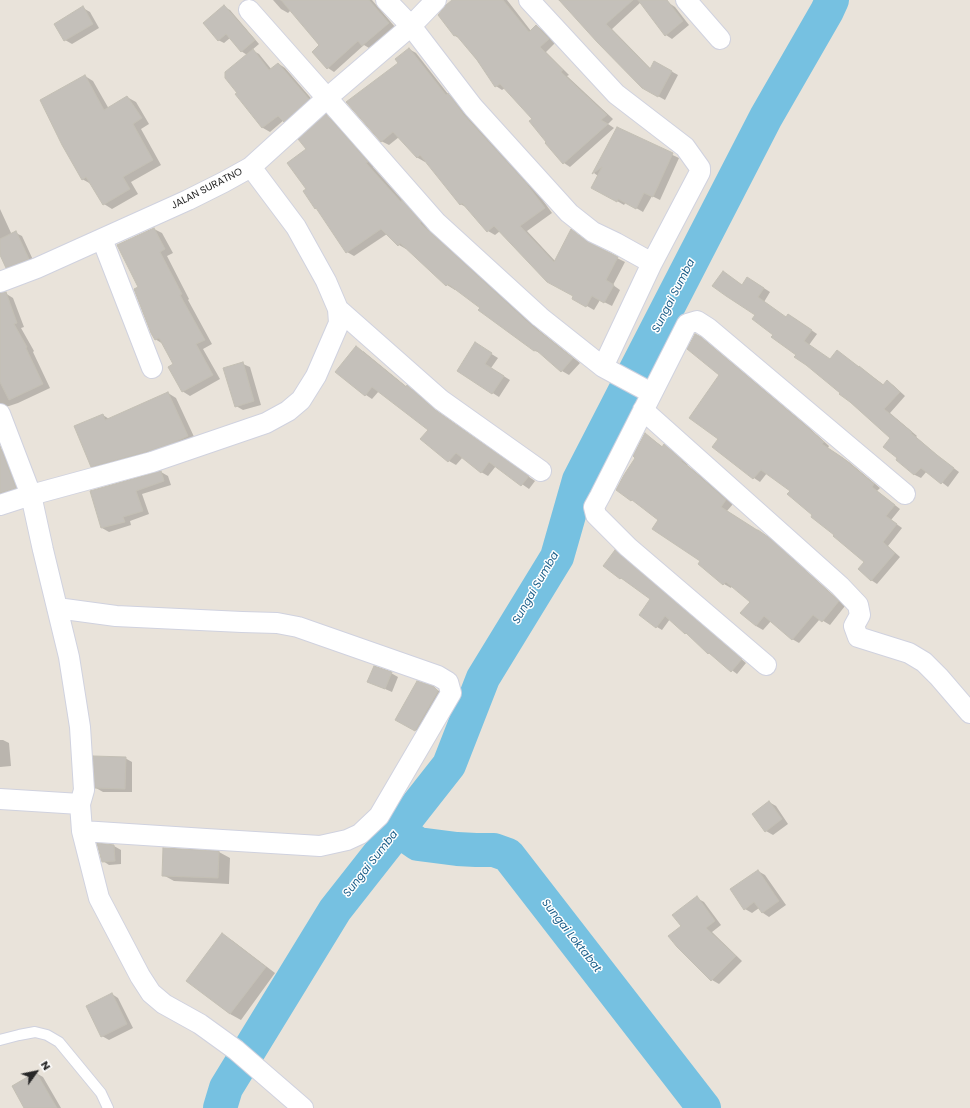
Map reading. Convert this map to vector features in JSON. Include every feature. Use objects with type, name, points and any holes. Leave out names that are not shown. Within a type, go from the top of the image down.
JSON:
[{"type":"street","points":[[386,0],[411,26],[473,107],[569,213],[593,232],[652,263]]},
{"type":"street","name":"JALAN SURATNO","points":[[0,282],[37,268],[188,200],[251,167],[327,98],[411,26],[436,0]]},
{"type":"street","points":[[529,0],[616,94],[685,147],[700,168],[700,172],[652,263],[609,370]]},
{"type":"street","points":[[686,0],[720,39]]},
{"type":"street","points":[[249,10],[437,223],[540,317],[646,397],[840,586],[858,605],[860,615],[854,626],[858,637],[909,653],[924,662],[970,713]]},
{"type":"street","points":[[0,505],[152,462],[266,423],[288,411],[301,400],[316,376],[339,322],[338,309],[326,281],[296,227],[251,167]]},
{"type":"street","points":[[102,239],[152,368]]},
{"type":"street","points":[[338,309],[441,400],[541,471]]},
{"type":"street","points":[[766,665],[628,547],[596,515],[594,507],[646,397],[687,324],[697,321],[708,328],[905,494]]},
{"type":"street","points":[[0,414],[31,495],[69,657],[80,727],[84,790],[80,804],[82,830],[99,898],[120,940],[151,993],[164,1004],[200,1024],[236,1050],[303,1108]]},
{"type":"street","points":[[57,608],[116,616],[277,623],[298,627],[438,676],[448,682],[451,693],[378,816],[360,834],[347,840],[320,846],[206,840],[82,830]]},
{"type":"street","points":[[0,799],[80,804]]},
{"type":"lane","points":[[0,1040],[35,1032],[47,1035],[59,1042],[101,1093],[108,1108]]},
{"type":"building","points":[[281,0],[369,0],[389,23],[362,46],[358,41],[327,69],[312,52],[319,45]]},
{"type":"building","points":[[452,0],[503,0],[529,32],[536,25],[549,39],[540,47],[563,70],[561,72],[607,115],[601,120],[608,124],[563,164],[529,121],[532,119],[500,84],[495,87],[477,60],[456,35],[454,36],[438,15]]},
{"type":"building","points":[[559,0],[633,0],[606,24],[650,69],[654,61],[672,71],[658,97],[642,88]]},
{"type":"building","points":[[638,0],[667,0],[683,21],[665,36]]},
{"type":"building","points":[[224,5],[255,40],[241,52],[226,34],[218,41],[203,23]]},
{"type":"building","points":[[83,6],[93,24],[64,41],[54,24]]},
{"type":"building","points":[[409,48],[446,95],[448,93],[464,115],[526,183],[545,208],[520,226],[554,262],[571,229],[588,242],[618,257],[606,280],[614,285],[604,303],[592,296],[586,307],[572,299],[573,296],[547,282],[494,226],[487,232],[462,203],[460,205],[420,155],[417,158],[393,132],[381,142],[346,102],[398,63],[395,59]]},
{"type":"building","points":[[253,49],[269,70],[278,63],[309,99],[284,122],[278,116],[262,128],[235,94],[237,93],[225,78],[225,72]]},
{"type":"building","points":[[85,75],[104,110],[127,96],[142,118],[133,124],[153,160],[123,177],[130,189],[103,205],[86,177],[82,180],[62,145],[40,100]]},
{"type":"building","points":[[326,114],[368,162],[366,163],[401,202],[402,200],[421,222],[420,223],[532,326],[573,358],[561,372],[536,350],[534,351],[478,310],[480,308],[448,284],[446,286],[400,243],[398,246],[381,229],[346,253],[303,191],[306,189],[287,163],[306,149],[298,139]]},
{"type":"building","points":[[617,127],[673,153],[653,197],[644,193],[636,209],[618,199],[617,202],[591,188],[602,167],[592,174]]},
{"type":"building","points":[[154,228],[165,249],[160,252],[182,294],[180,295],[205,340],[196,344],[213,375],[182,392],[168,367],[173,364],[159,338],[155,340],[151,333],[134,289],[138,287],[117,245]]},
{"type":"building","points":[[16,231],[29,259],[6,268],[0,255],[0,239]]},
{"type":"building","points":[[723,271],[742,285],[747,277],[764,288],[758,297],[786,317],[788,314],[812,330],[804,341],[830,359],[837,350],[883,385],[887,380],[900,392],[884,409],[954,468],[941,484],[921,468],[914,475],[896,460],[897,458],[883,447],[890,438],[839,394],[840,393],[794,357],[796,355],[771,337],[773,335],[752,319],[755,315],[712,286]]},
{"type":"building","points":[[6,292],[17,323],[14,324],[27,347],[26,348],[43,384],[9,400],[0,382],[0,293]]},
{"type":"building","points":[[695,334],[701,337],[799,420],[824,442],[822,444],[843,458],[874,484],[872,487],[895,505],[886,516],[897,524],[883,542],[895,553],[871,581],[858,569],[864,562],[811,517],[812,515],[787,494],[790,491],[761,470],[753,479],[712,447],[718,439],[689,418],[719,375],[687,349]]},
{"type":"building","points":[[475,342],[492,353],[485,364],[504,376],[492,394],[457,371]]},
{"type":"building","points":[[356,346],[406,387],[407,385],[434,409],[529,476],[521,486],[489,462],[481,473],[456,453],[448,462],[420,439],[428,430],[372,387],[365,396],[335,372]]},
{"type":"building","points":[[243,362],[254,401],[235,407],[223,368]]},
{"type":"building","points":[[168,392],[188,436],[149,451],[91,467],[74,426],[103,414],[105,420]]},
{"type":"building","points":[[645,433],[662,447],[664,444],[682,460],[681,461],[726,500],[721,507],[771,539],[839,601],[822,622],[813,615],[792,640],[764,616],[756,626],[740,613],[750,602],[726,582],[723,585],[698,564],[700,561],[652,529],[658,520],[616,490],[635,458],[633,456]]},
{"type":"building","points":[[0,446],[16,488],[0,493]]},
{"type":"building","points":[[161,471],[164,481],[136,491],[143,511],[123,517],[125,522],[101,528],[90,491]]},
{"type":"building","points":[[615,550],[742,659],[731,672],[665,616],[656,628],[639,615],[650,599],[603,566]]},
{"type":"building","points":[[374,666],[392,672],[385,689],[367,682]]},
{"type":"building","points":[[417,681],[433,686],[438,691],[415,731],[395,720]]},
{"type":"building","points":[[93,756],[126,757],[125,789],[95,788]]},
{"type":"building","points":[[769,801],[782,819],[765,832],[752,814]]},
{"type":"building","points":[[97,843],[114,845],[115,861],[102,862]]},
{"type":"building","points":[[163,848],[219,851],[218,878],[162,876]]},
{"type":"building","points":[[758,870],[779,901],[762,913],[754,902],[744,910],[730,889]]},
{"type":"building","points":[[697,896],[715,921],[706,928],[736,956],[711,981],[668,936],[681,926],[672,915]]},
{"type":"building","points":[[222,933],[266,967],[230,1014],[186,981]]},
{"type":"building","points":[[112,993],[127,1024],[101,1037],[86,1006]]},
{"type":"building","points":[[36,1072],[57,1108],[24,1108],[12,1086]]},
{"type":"waterway","name":"Sungai Sumba","points":[[220,1108],[226,1088],[335,910],[449,765],[483,678],[557,557],[579,480],[766,117],[832,0]]},
{"type":"waterway","name":"Sungai Loktabat","points":[[399,829],[418,844],[457,849],[494,850],[508,855],[704,1108]]}]
